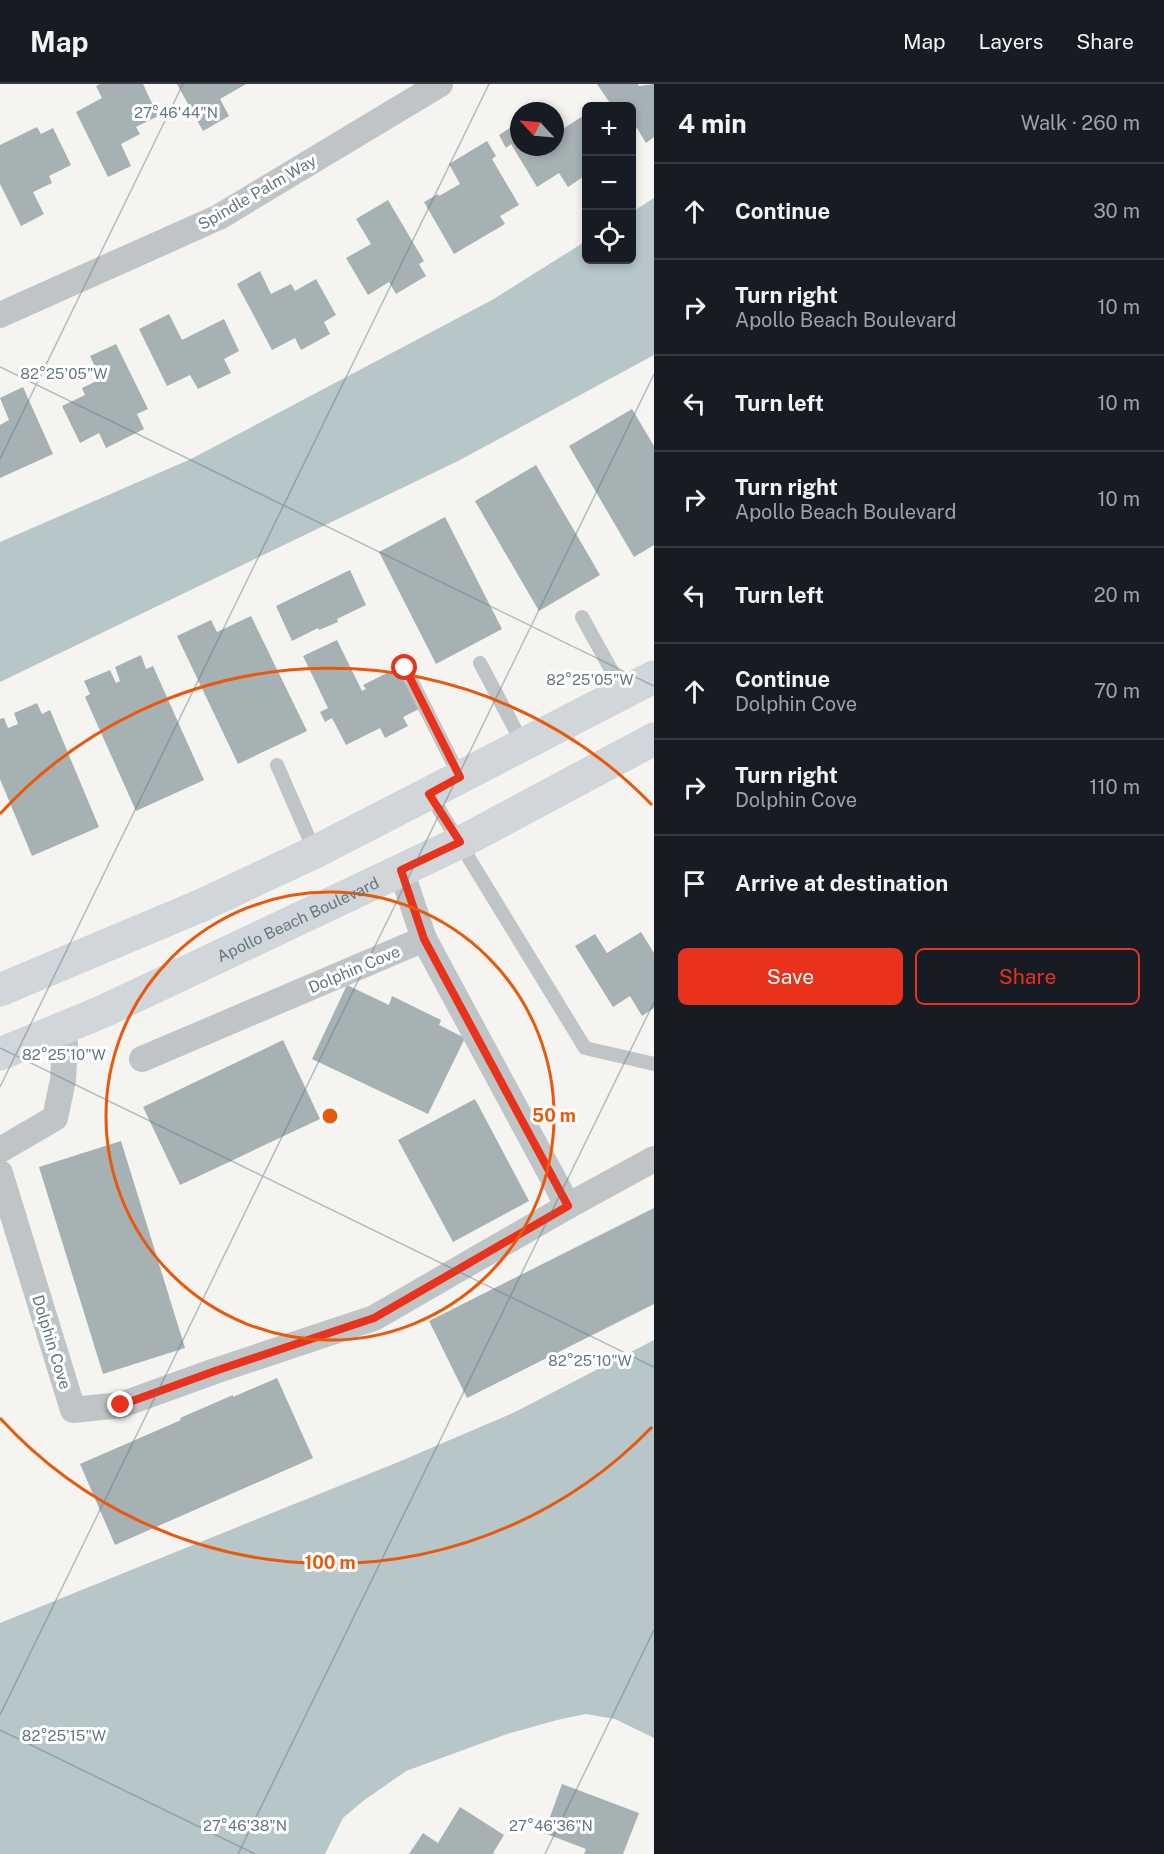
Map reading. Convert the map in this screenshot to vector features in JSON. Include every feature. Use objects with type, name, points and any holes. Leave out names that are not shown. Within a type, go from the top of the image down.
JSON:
[{"type":"main road","points":[[1,987],[201,906],[315,852],[654,677]]},
{"type":"main road","name":"Apollo Beach Boulevard","points":[[0,1054],[104,1011],[460,842],[654,739]]},
{"type":"street","name":"Spindle Palm Way","points":[[0,315],[219,217],[440,84]]},
{"type":"street","points":[[401,870],[424,939],[568,1206],[654,1159]]},
{"type":"street","name":"Dolphin Cove","points":[[142,1059],[424,939]]},
{"type":"street","points":[[0,1150],[55,1118],[63,1080],[65,1043],[58,1030]]},
{"type":"street","name":"Dolphin Cove","points":[[0,1173],[73,1410],[121,1405],[374,1318],[568,1206]]},
{"type":"lane","points":[[582,617],[624,693]]},
{"type":"lane","points":[[480,663],[523,744]]},
{"type":"lane","points":[[405,668],[460,777]]},
{"type":"lane","points":[[277,765],[315,852]]},
{"type":"lane","points":[[429,794],[585,1048],[654,1064]]},
{"type":"shaded area","points":[[654,198],[654,355],[458,461],[0,682],[0,542],[191,459],[492,300],[582,244],[582,264],[636,264],[636,209]]},
{"type":"shaded area","points":[[654,1340],[654,1738],[615,1719],[586,1714],[507,1734],[406,1771],[343,1818],[325,1854],[0,1854],[0,1623],[396,1463],[515,1412]]},
{"type":"building","points":[[100,84],[143,84],[158,116],[136,127],[140,134],[121,144],[131,166],[108,177],[76,112],[102,98],[96,86]]},
{"type":"building","points":[[177,84],[246,84],[220,99],[229,116],[203,131]]},
{"type":"building","points":[[597,84],[638,84],[639,86],[654,84],[654,137],[646,143],[636,129],[636,102],[609,102]]},
{"type":"building","points":[[582,117],[582,178],[568,187],[559,173],[537,187],[518,156],[564,156],[564,128]]},
{"type":"building","points":[[37,127],[41,134],[53,128],[71,165],[49,176],[52,183],[33,192],[44,214],[21,226],[0,184],[0,145]]},
{"type":"building","points":[[510,128],[510,145],[506,148],[499,135]]},
{"type":"building","points":[[487,141],[496,156],[492,159],[519,205],[500,216],[505,224],[454,254],[424,202],[460,184],[449,164]]},
{"type":"building","points":[[388,200],[424,261],[419,264],[426,276],[396,294],[389,282],[368,295],[346,258],[371,244],[356,219]]},
{"type":"building","points":[[260,271],[271,294],[291,284],[295,291],[316,279],[336,315],[324,322],[330,334],[301,350],[295,338],[272,350],[237,284]]},
{"type":"building","points":[[169,314],[182,340],[224,319],[239,351],[224,359],[231,373],[198,389],[190,375],[167,386],[139,329]]},
{"type":"building","points":[[116,344],[148,409],[137,414],[144,429],[106,448],[99,433],[80,443],[62,406],[85,395],[82,388],[101,379],[90,356]]},
{"type":"building","points":[[23,387],[53,454],[0,478],[0,425],[9,420],[0,398]]},
{"type":"building","points":[[632,409],[654,446],[654,545],[634,557],[569,446]]},
{"type":"building","points":[[536,465],[600,575],[539,611],[475,501]]},
{"type":"building","points":[[445,517],[502,629],[436,664],[379,552]]},
{"type":"building","points":[[350,570],[366,605],[337,619],[338,622],[319,630],[318,628],[292,641],[276,606]]},
{"type":"building","points":[[251,616],[307,731],[238,764],[177,636],[211,620],[217,632]]},
{"type":"building","points":[[337,640],[362,691],[366,689],[363,685],[395,669],[397,674],[401,672],[419,709],[403,717],[408,726],[385,738],[380,728],[346,745],[332,718],[325,722],[320,712],[328,708],[303,656]]},
{"type":"building","points":[[141,655],[146,669],[153,666],[204,780],[136,811],[85,697],[90,694],[84,681],[110,670],[116,683],[120,681],[115,667]]},
{"type":"building","points":[[37,703],[42,714],[50,710],[99,827],[32,856],[0,779],[0,719],[4,718],[8,728],[18,724],[14,713]]},
{"type":"building","points":[[641,932],[654,953],[654,1008],[642,1016],[630,996],[613,1007],[575,946],[595,934],[607,953]]},
{"type":"building","points":[[347,985],[389,1005],[392,996],[441,1020],[439,1025],[465,1038],[428,1114],[312,1059]]},
{"type":"building","points":[[283,1040],[320,1119],[180,1185],[143,1107]]},
{"type":"building","points":[[475,1099],[529,1201],[453,1242],[398,1140]]},
{"type":"building","points":[[121,1141],[185,1348],[103,1374],[39,1167]]},
{"type":"building","points":[[654,1208],[654,1304],[467,1398],[429,1321]]},
{"type":"building","points":[[277,1378],[313,1458],[115,1545],[80,1464],[181,1420],[180,1418]]},
{"type":"building","points":[[562,1784],[639,1813],[623,1854],[584,1854],[586,1849],[544,1833]]},
{"type":"building","points":[[460,1807],[504,1835],[493,1853],[495,1854],[409,1854],[423,1833],[438,1843]]},
{"type":"route","points":[[121,1405],[374,1318],[568,1206],[424,939],[401,870],[460,842],[429,794],[460,777],[405,668]]}]
